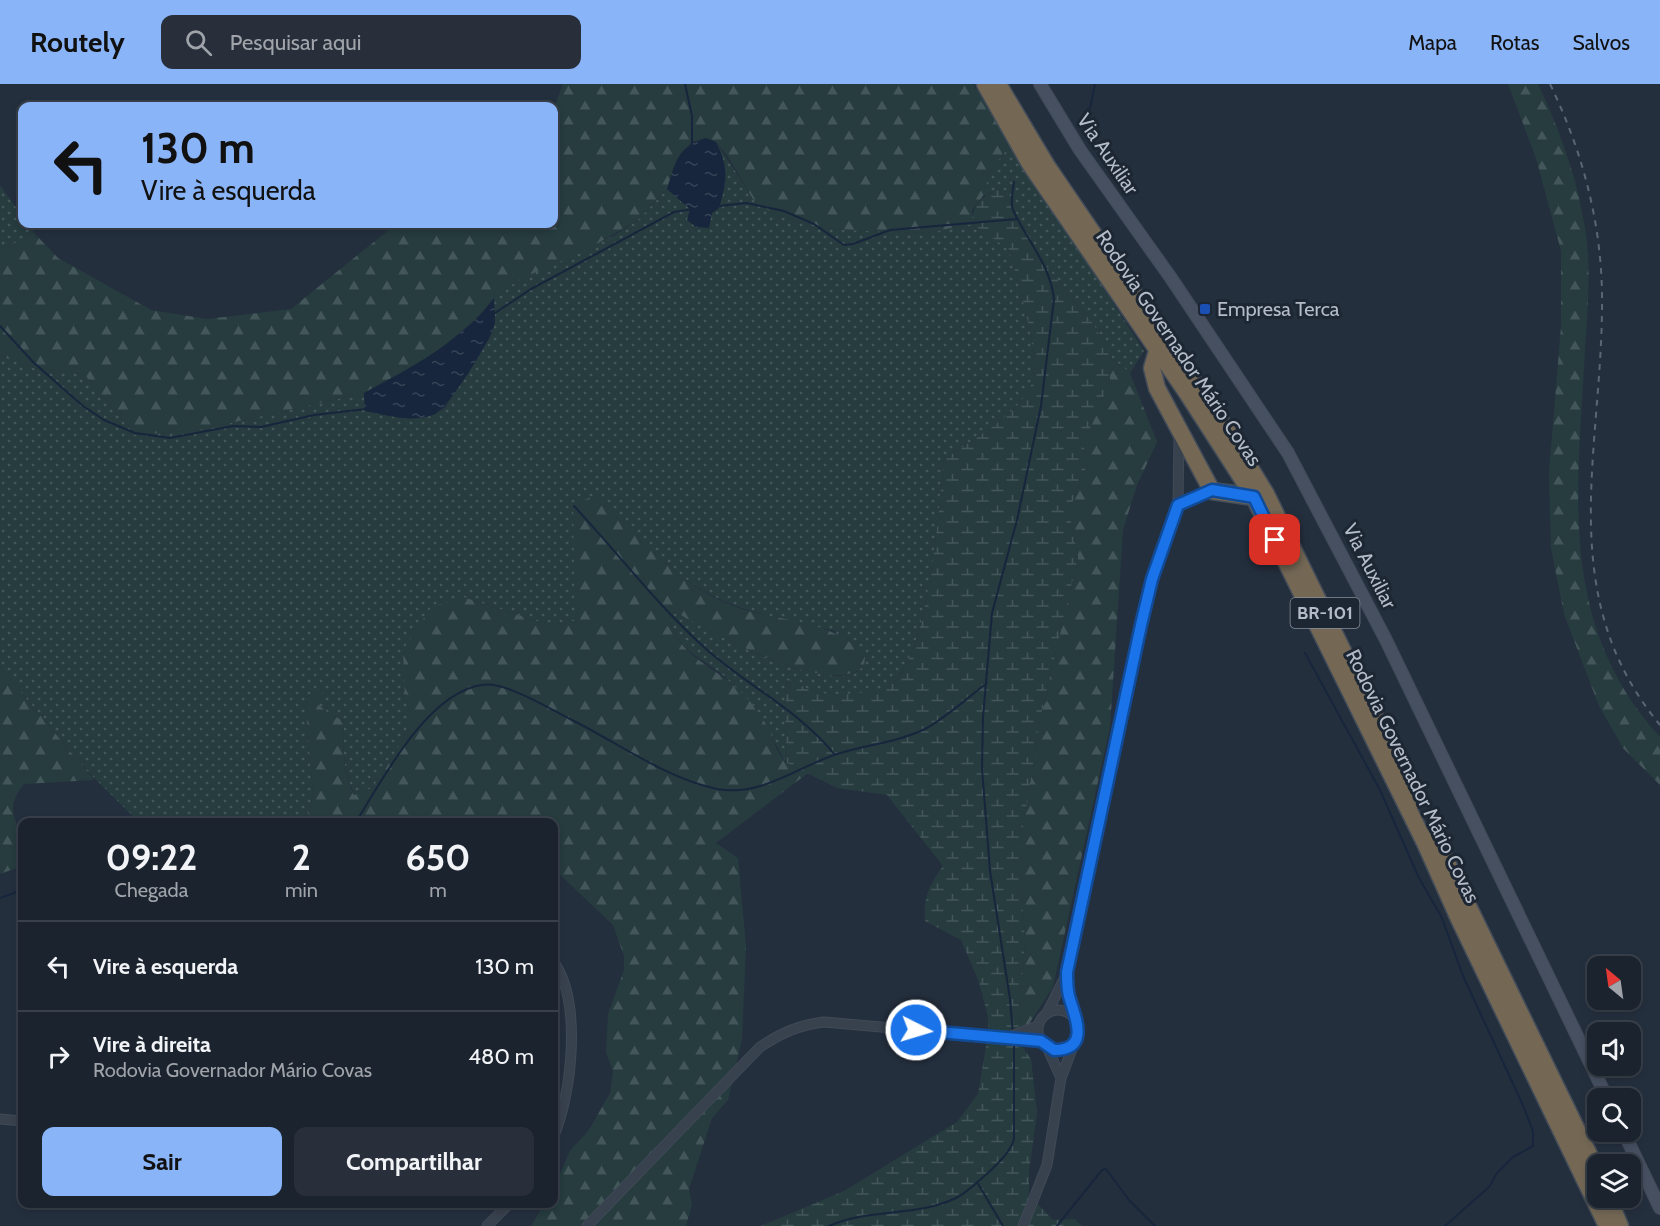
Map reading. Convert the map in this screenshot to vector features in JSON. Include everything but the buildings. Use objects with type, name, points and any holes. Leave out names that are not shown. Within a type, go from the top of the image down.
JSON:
[{"type":"highway","name":"Rodovia Governador Mário Covas","points":[[985,84],[1030,164],[1236,466],[1254,497],[1425,843],[1459,919],[1607,1226]]},
{"type":"highway","name":"Rodovia Governador Mário Covas","points":[[998,84],[1047,166],[1223,424],[1266,494],[1589,1154]]},
{"type":"highway","points":[[1157,351],[1152,368],[1157,388],[1212,490],[1254,497]]},
{"type":"highway","points":[[1613,1208],[1620,1226]]},
{"type":"street","name":"Via Auxiliar","points":[[1040,84],[1080,150],[1171,278],[1288,453],[1321,511],[1412,693],[1602,1088]]},
{"type":"street","points":[[1009,1037],[1038,1026],[1067,972],[1141,625],[1152,579],[1178,505],[1179,431]]},
{"type":"street","points":[[1178,505],[1212,490]]},
{"type":"street","points":[[558,970],[564,982],[568,1002],[570,1070],[558,1120]]},
{"type":"street","points":[[1023,1226],[1047,1165],[1061,1078],[1075,1041],[1078,1026],[1069,994],[1067,972]]},
{"type":"street","points":[[1047,1013],[1062,1010],[1075,1018],[1078,1026]]},
{"type":"street","points":[[587,1226],[760,1047],[780,1033],[801,1025],[824,1022],[1009,1037],[1062,1050],[1075,1041]]},
{"type":"street","points":[[1038,1026],[1061,1078]]},
{"type":"street","points":[[0,1119],[18,1121]]},
{"type":"street","points":[[1628,1142],[1660,1208]]},
{"type":"street","points":[[487,1226],[505,1208]]},
{"type":"green space","points":[[563,84],[973,84],[1011,144],[990,171],[983,196],[972,210],[972,224],[926,233],[832,229],[777,216],[753,199],[727,155],[716,142],[706,138],[692,142],[680,154],[667,189],[639,219],[585,251],[518,280],[494,298],[480,316],[430,357],[364,393],[204,429],[135,435],[84,374],[38,369],[0,356],[0,249],[36,235],[58,258],[151,310],[207,319],[291,309],[391,228],[558,228],[556,102]]},
{"type":"green space","points":[[1508,84],[1538,84],[1556,124],[1582,209],[1589,277],[1579,453],[1578,504],[1581,553],[1589,601],[1603,648],[1627,693],[1660,737],[1660,785],[1623,748],[1599,706],[1564,614],[1551,548],[1549,473],[1561,326],[1561,251],[1536,158]]},
{"type":"green space","points":[[716,142],[753,198],[777,216],[832,229],[868,231],[926,233],[972,224],[1009,249],[1031,338],[1034,373],[1025,396],[1005,416],[944,460],[935,545],[924,612],[905,667],[892,684],[868,692],[820,693],[787,678],[785,714],[787,763],[770,733],[743,697],[724,676],[683,645],[672,628],[669,617],[675,612],[753,652],[795,668],[840,676],[859,671],[835,631],[754,612],[711,595],[668,565],[645,544],[575,568],[575,621],[549,625],[463,597],[405,699],[412,719],[402,741],[372,788],[355,795],[346,768],[344,721],[328,713],[319,705],[322,691],[305,697],[313,793],[308,818],[135,818],[86,770],[0,667],[0,356],[38,369],[84,374],[135,435],[204,429],[364,393],[365,411],[433,415],[445,408],[490,338],[495,324],[494,298],[518,280],[615,235],[639,219],[667,189],[690,209],[712,213],[719,208],[724,190],[723,159]]},
{"type":"green space","points":[[1011,144],[1144,351],[1130,373],[1112,358],[1094,325],[1046,266],[1013,208],[998,189],[983,196],[990,171]]},
{"type":"green space","points":[[0,185],[18,210],[18,228],[31,228],[36,235],[0,249]]},
{"type":"green space","points":[[998,189],[1013,208],[1046,266],[1094,325],[1112,358],[1109,384],[1084,443],[1086,468],[1069,511],[1078,557],[1040,719],[1022,835],[1021,884],[1025,938],[1018,1041],[1031,1059],[1037,1113],[1029,1171],[1029,1195],[1053,1220],[1075,1219],[1082,1226],[761,1226],[844,1191],[957,1122],[978,1094],[988,1035],[988,1017],[979,982],[961,940],[925,921],[928,892],[943,866],[887,795],[837,788],[787,763],[785,714],[787,678],[820,693],[858,693],[878,690],[892,684],[905,667],[924,612],[935,545],[944,460],[1017,406],[1031,385],[1034,373],[1031,338],[1009,249],[972,224],[972,217],[979,202]]},
{"type":"green space","points":[[1112,358],[1130,373],[1157,442],[1137,485],[1123,530],[1110,727],[1053,987],[1018,1041],[1025,938],[1021,884],[1022,835],[1040,719],[1078,557],[1069,511],[1086,468],[1084,443],[1109,384]]},
{"type":"green space","points":[[598,493],[656,555],[689,582],[726,603],[744,610],[800,622],[835,634],[851,643],[865,657],[864,666],[848,674],[825,675],[770,659],[675,612],[669,617],[673,631],[680,642],[700,661],[735,686],[760,714],[783,759],[808,773],[716,843],[738,858],[746,946],[742,1039],[728,1100],[712,1118],[689,1189],[692,1204],[686,1226],[531,1226],[542,1208],[558,1208],[558,1178],[570,1151],[589,1130],[610,1093],[613,1072],[606,1052],[608,1014],[624,970],[624,956],[613,925],[558,873],[558,818],[308,818],[313,793],[305,697],[322,691],[319,705],[328,713],[344,721],[345,767],[354,795],[372,788],[402,741],[412,719],[405,699],[403,650],[431,607],[463,597],[549,625],[575,621],[573,506]]},
{"type":"green space","points":[[0,667],[94,780],[24,784],[13,806],[18,828],[18,867],[0,874]]},
{"type":"water","points":[[706,138],[716,142],[725,167],[724,190],[719,208],[712,213],[709,228],[696,227],[687,220],[690,209],[667,189],[675,164],[683,151],[697,141]]},
{"type":"water","points":[[494,298],[495,322],[491,333],[468,374],[440,411],[425,417],[399,418],[365,411],[364,393],[418,363],[451,341],[481,314]]},
{"type":"waterway","points":[[685,84],[692,116],[692,144]]},
{"type":"waterway","points":[[1082,123],[1090,108],[1095,84]]},
{"type":"waterway","points":[[1013,1034],[1010,999],[990,871],[982,768],[983,717],[992,613],[1017,520],[1041,406],[1054,299],[1052,286],[1043,264],[1013,210],[1014,182]]},
{"type":"waterway","points":[[719,206],[746,203],[784,211],[814,224],[844,245],[853,244],[890,230],[1017,219]]},
{"type":"waterway","points":[[492,315],[531,289],[674,212],[693,209]]},
{"type":"waterway","points":[[0,326],[33,362],[83,406],[104,420],[135,433],[170,438],[233,426],[261,427],[314,415],[366,409]]},
{"type":"waterway","points":[[574,506],[687,631],[721,662],[789,711],[821,739],[835,755]]},
{"type":"waterway","points":[[1305,653],[1380,790],[1418,876],[1442,918],[1463,976],[1533,1131],[1533,1146],[1513,1157],[1497,1173],[1489,1187],[1445,1226]]},
{"type":"waterway","points":[[358,818],[393,762],[425,720],[443,703],[462,691],[482,685],[502,687],[526,696],[679,777],[717,789],[733,790],[764,785],[837,754],[893,740],[925,729],[987,683]]},
{"type":"waterway","points":[[0,898],[18,891]]},
{"type":"waterway","points":[[829,1226],[845,1220],[941,1204],[965,1193],[997,1165],[1007,1153],[1014,1139],[1014,1042]]},
{"type":"waterway","points":[[1057,1226],[1102,1170],[1106,1169],[1129,1200],[1155,1226]]},
{"type":"waterway","points":[[977,1182],[1003,1226]]},
{"type":"railway","points":[[1550,84],[1571,134],[1588,186],[1601,267],[1601,351],[1592,463],[1591,517],[1594,571],[1605,623],[1626,675],[1660,725]]},
{"type":"place","name":"Empresa Terca","points":[[1205,309]]},
{"type":"route","points":[[916,1030],[1041,1041],[1054,1050],[1070,1047],[1075,1041],[1078,1026],[1069,994],[1067,972],[1141,625],[1165,537],[1178,505],[1212,490],[1254,497],[1275,540]]}]
